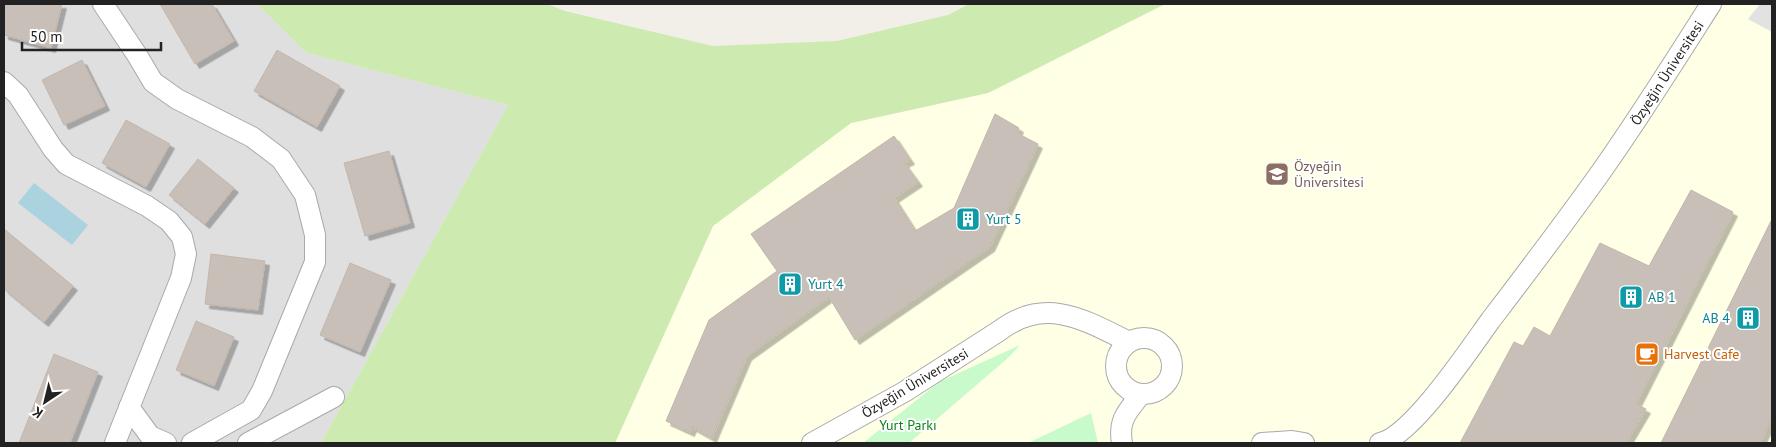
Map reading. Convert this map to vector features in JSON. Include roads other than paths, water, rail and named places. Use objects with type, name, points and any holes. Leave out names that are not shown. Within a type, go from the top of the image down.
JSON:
[{"type":"street","points":[[103,4],[137,54],[153,82],[177,99],[252,137],[281,159],[305,195],[315,235],[315,262],[262,391],[251,410],[192,443]]},
{"type":"street","name":"Özyeğin Üniversitesi","points":[[1380,443],[1387,442],[1408,427],[1478,338],[1604,169],[1711,4]]},
{"type":"street","points":[[4,82],[18,95],[53,148],[66,164],[147,206],[169,221],[182,237],[186,254],[181,278],[115,443]]},
{"type":"street","name":"Özyeğin Üniversitesi","points":[[812,443],[904,392],[1011,322],[1030,314],[1049,312],[1067,315],[1088,322],[1129,342]]},
{"type":"street","points":[[1138,338],[1155,340],[1163,345],[1168,352],[1172,369],[1170,378],[1158,391],[1150,394],[1132,392],[1119,380],[1115,363],[1122,347],[1129,342],[1138,338]]},
{"type":"street","points":[[1122,443],[1120,431],[1125,416],[1141,394]]},
{"type":"street","points":[[248,443],[334,396]]},
{"type":"street","points":[[129,407],[150,436],[166,443]]},
{"type":"street","points":[[1262,443],[1292,441],[1304,443]]},
{"type":"water","points":[[34,183],[88,225],[72,245],[18,203]]},
{"type":"place","name":"Özyeğin Üniversitesi","points":[[1277,174]]},
{"type":"place","name":"Yurt 5","points":[[968,219]]},
{"type":"place","name":"Yurt 4","points":[[790,284]]},
{"type":"place","name":"AB 1","points":[[1631,297]]},
{"type":"place","name":"AB 4","points":[[1748,318]]},
{"type":"place","name":"Harvest Cafe","points":[[1647,354]]},
{"type":"park label","name":"Yurt Parkı","points":[[908,425]]}]
